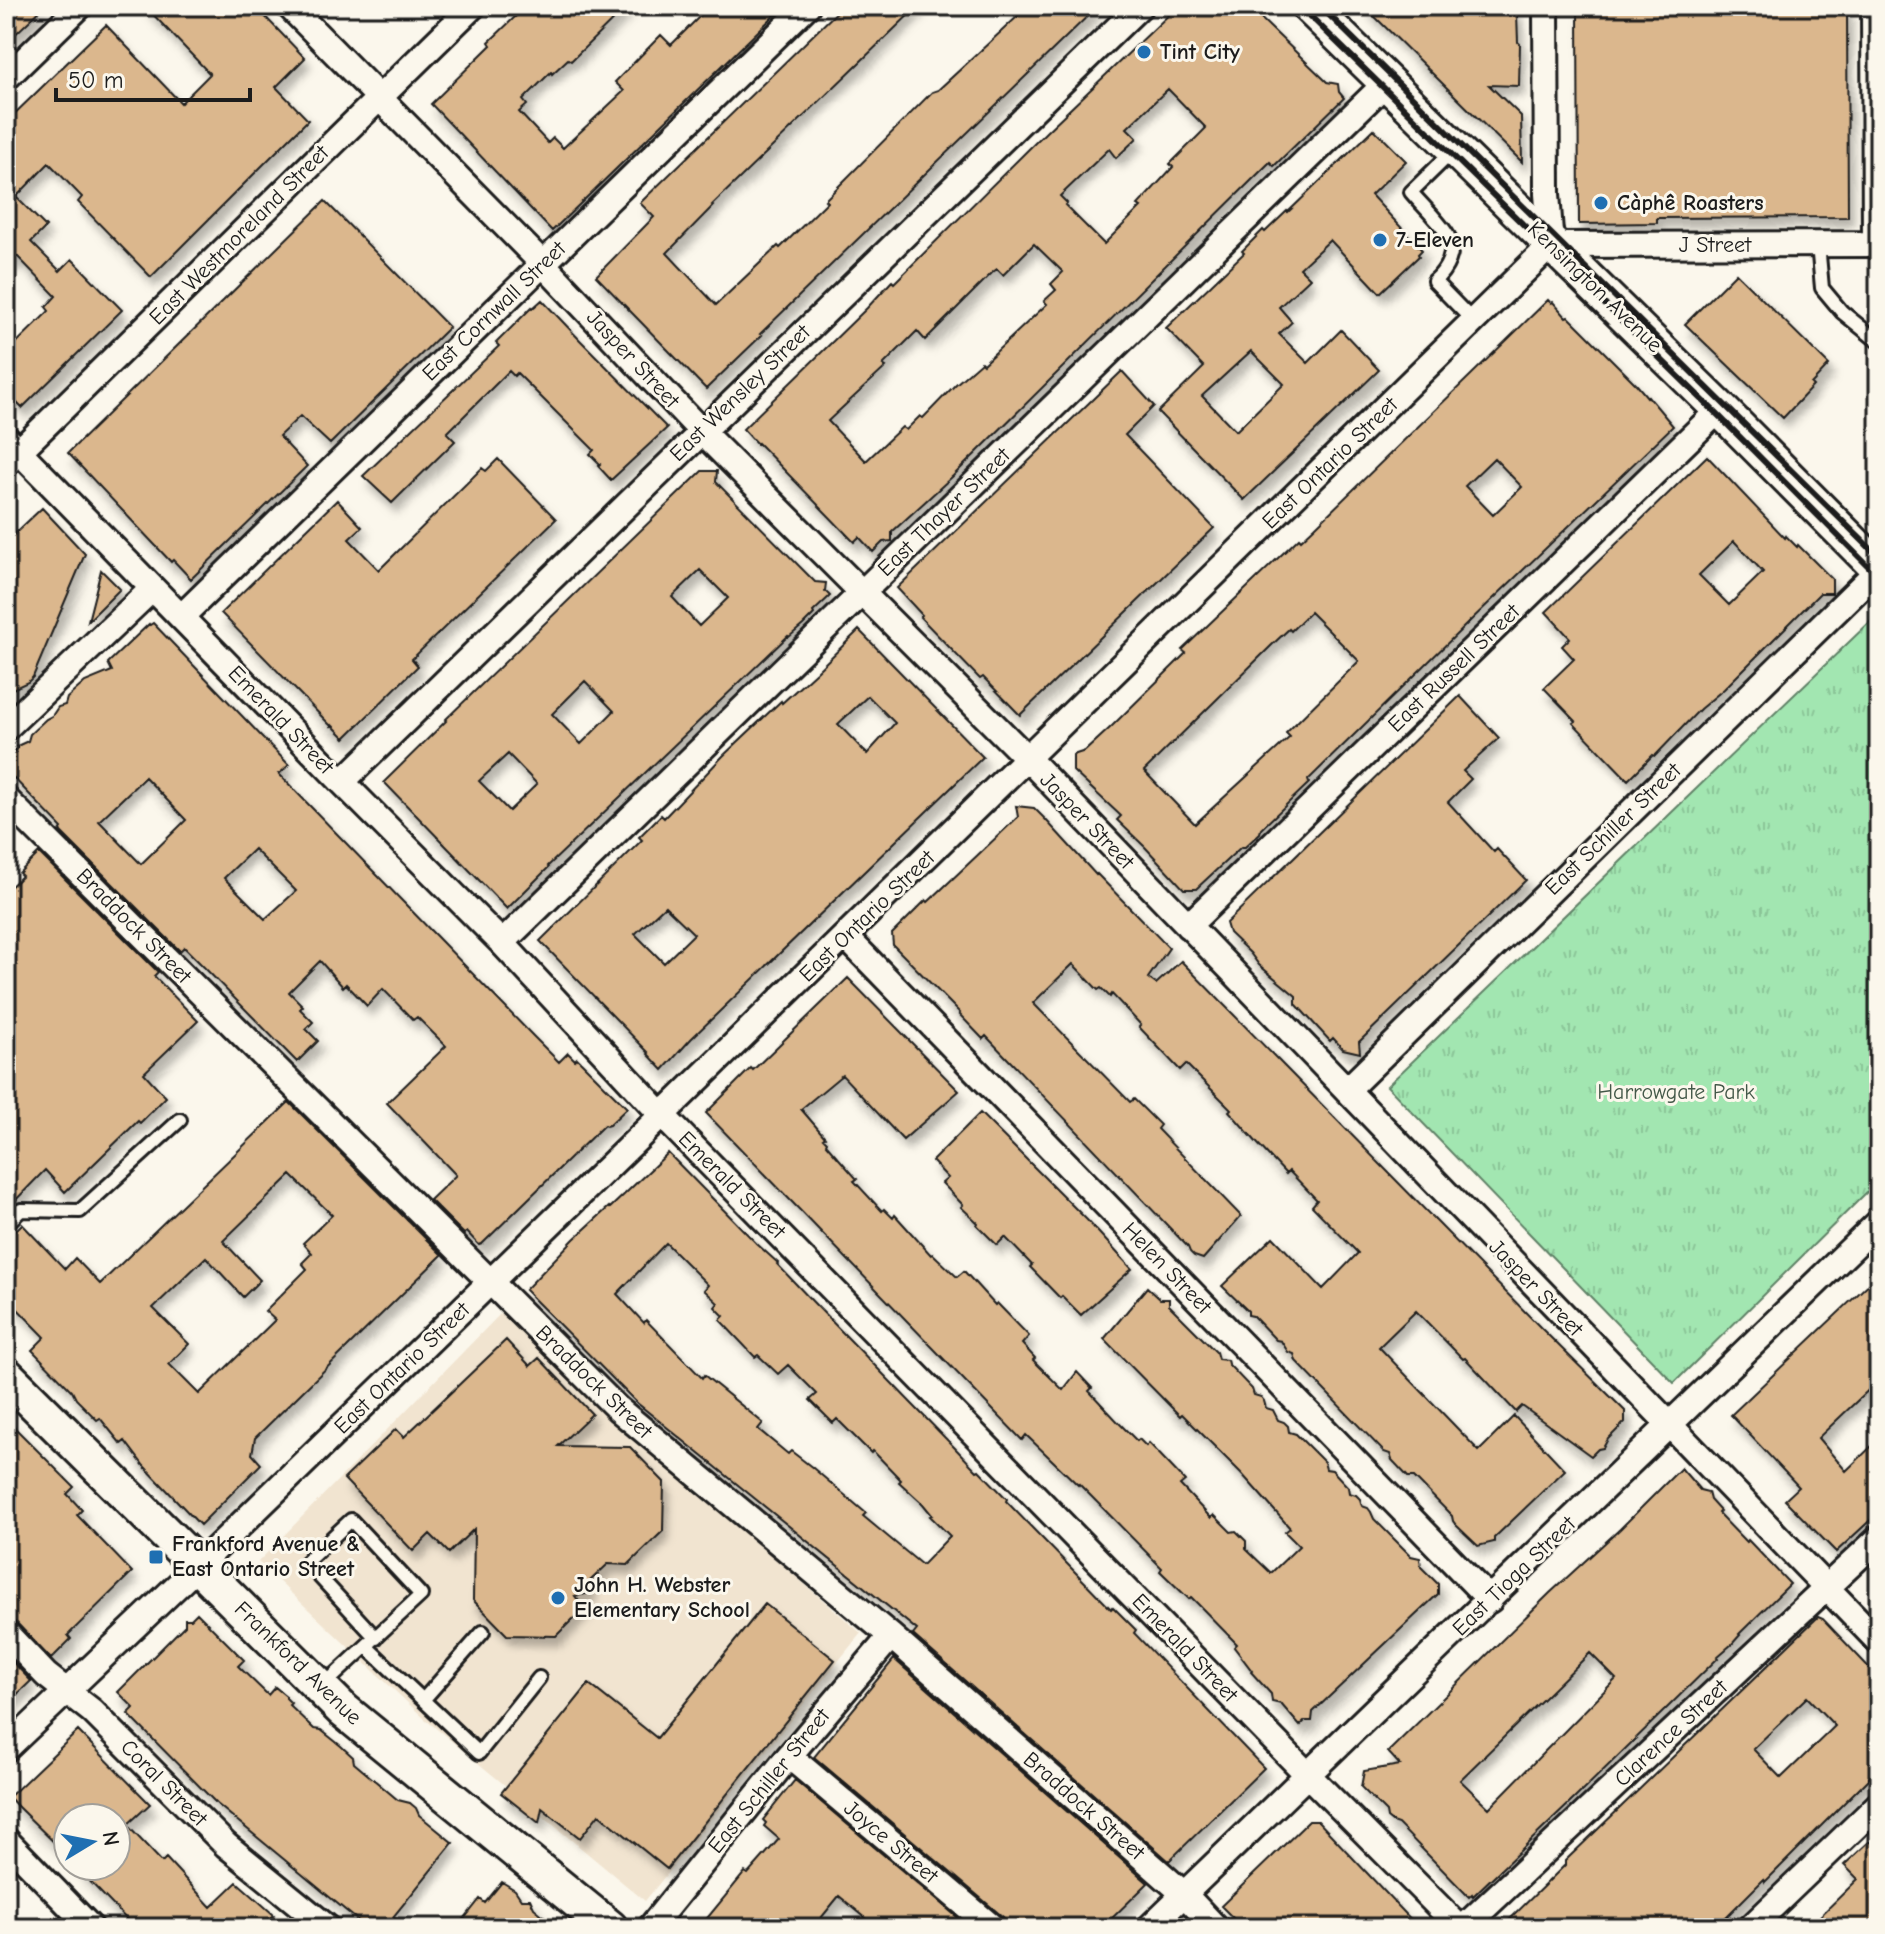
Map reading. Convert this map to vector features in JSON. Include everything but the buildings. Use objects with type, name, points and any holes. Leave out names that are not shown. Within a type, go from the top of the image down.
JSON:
[{"type":"main road","name":"Kensington Avenue","points":[[1309,6],[1879,569]]},
{"type":"main road","name":"Frankford Avenue","points":[[6,1375],[320,1689],[610,1928]]},
{"type":"street","points":[[6,78],[80,6]]},
{"type":"street","name":"Jasper Street","points":[[289,6],[542,263],[701,431],[1028,759],[1879,1642]]},
{"type":"street","name":"East Westmoreland Street","points":[[10,451],[473,6]]},
{"type":"street","name":"East Cornwall Street","points":[[181,617],[807,6]]},
{"type":"street","name":"East Wensley Street","points":[[342,782],[1140,6]]},
{"type":"street","points":[[1546,6],[1547,194],[1551,245]]},
{"type":"street","points":[[1874,6],[1877,244]]},
{"type":"street","name":"East Thayer Street","points":[[502,943],[1387,82]]},
{"type":"street","name":"J Street","points":[[1551,245],[1877,244]]},
{"type":"street","name":"East Ontario Street","points":[[6,1749],[491,1282],[1551,245]]},
{"type":"street","name":"East Russell Street","points":[[1188,926],[1720,409]]},
{"type":"street","name":"Emerald Street","points":[[10,451],[181,617],[502,943],[662,1115],[1308,1775],[1462,1928]]},
{"type":"street","name":"East Schiller Street","points":[[1347,1090],[1879,569]]},
{"type":"street","points":[[6,728],[152,589]]},
{"type":"street","name":"Braddock Street","points":[[6,799],[618,1409],[891,1636],[1184,1894],[1216,1928]]},
{"type":"street","name":"Helen Street","points":[[845,936],[1490,1600]]},
{"type":"street","name":"East Tioga Street","points":[[1149,1928],[1879,1222]]},
{"type":"street","name":"Clarence Street","points":[[1462,1928],[1879,1538]]},
{"type":"street","name":"Coral Street","points":[[6,1633],[46,1675],[92,1711],[226,1845],[328,1928]]},
{"type":"street","name":"East Schiller Street","points":[[650,1928],[891,1636]]},
{"type":"street","name":"Joyce Street","points":[[789,1756],[993,1928]]},
{"type":"street","points":[[1750,1928],[1879,1804]]},
{"type":"street","points":[[6,1840],[91,1928]]},
{"type":"lane","points":[[1455,149],[1411,192],[1449,236],[1449,261],[1434,281],[1474,322]]},
{"type":"lane","points":[[1818,244],[1822,288],[1842,312],[1879,342]]},
{"type":"lane","points":[[6,1224],[21,1210],[80,1211],[180,1120]]},
{"type":"lane","points":[[320,1689],[371,1642],[421,1595],[351,1520],[306,1562],[371,1642],[423,1700],[479,1753],[539,1678]]},
{"type":"lane","points":[[423,1700],[483,1632]]},
{"type":"shaded area","name":"John H. Webster Elementary School","points":[[504,1310],[617,1422],[861,1633],[645,1901],[426,1720],[258,1562]]},
{"type":"green space","name":"Harrowgate Park","points":[[1873,619],[1879,626],[1879,1180],[1674,1383],[1387,1086]]},
{"type":"railway","points":[[1300,6],[1879,577]]},
{"type":"railway","points":[[1320,6],[1879,557]]},
{"type":"place","name":"Tint City","points":[[1144,52]]},
{"type":"place","name":"Càphê Roasters","points":[[1601,203]]},
{"type":"place","name":"7-Eleven","points":[[1380,240]]},
{"type":"place","name":"Frankford Avenue & East Ontario Street","points":[[156,1557]]},
{"type":"place","name":"John H. Webster Elementary School","points":[[558,1598]]}]
